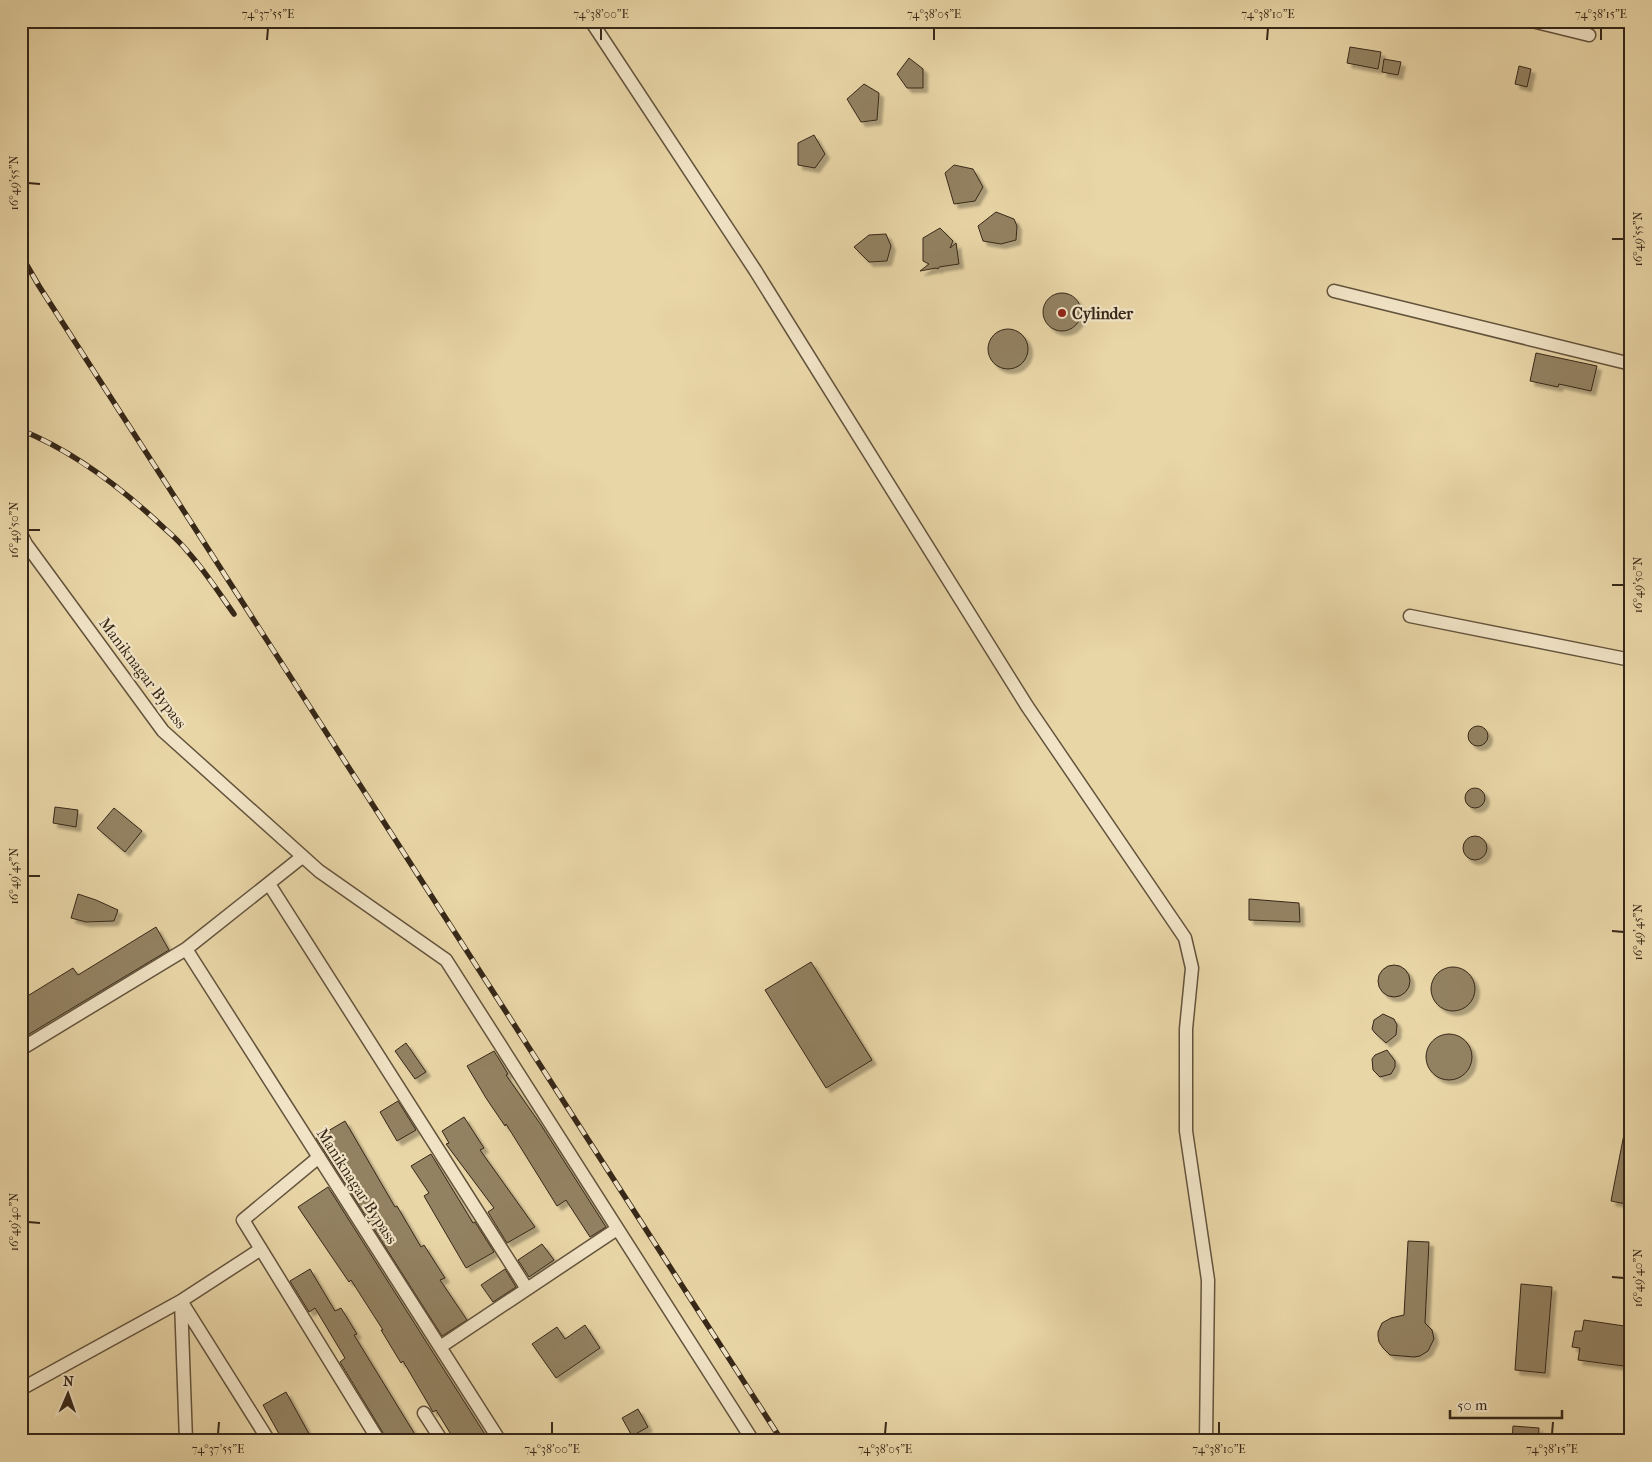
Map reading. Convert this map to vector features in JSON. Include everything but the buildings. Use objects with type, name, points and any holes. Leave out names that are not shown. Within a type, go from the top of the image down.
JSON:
[{"type":"street","points":[[591,21],[755,270],[1027,706],[1185,938],[1192,968],[1186,1029],[1186,1131],[1208,1280],[1206,1441]]},
{"type":"street","points":[[1532,21],[1589,35]]},
{"type":"street","points":[[1334,291],[1631,364]]},
{"type":"street","name":"Maniknagar Bypass","points":[[23,540],[163,731],[319,871],[446,960],[753,1441]]},
{"type":"street","points":[[1410,616],[1631,660]]},
{"type":"street","points":[[21,1049],[186,949],[302,857]]},
{"type":"street","points":[[269,884],[527,1289]]},
{"type":"street","name":"Maniknagar Bypass","points":[[186,949],[500,1441]]},
{"type":"street","points":[[319,1157],[243,1220],[378,1441]]},
{"type":"street","points":[[440,1347],[617,1229]]},
{"type":"street","points":[[21,1389],[181,1301],[261,1249]]},
{"type":"street","points":[[181,1301],[186,1441]]},
{"type":"street","points":[[181,1301],[269,1441]]},
{"type":"street","points":[[424,1413],[442,1441]]},
{"type":"railway","points":[[21,255],[39,286],[782,1441]]},
{"type":"railway","points":[[21,430],[79,460],[149,514],[185,549],[206,574],[234,614]]},
{"type":"place","name":"Cylinder","points":[[1062,313]]}]
